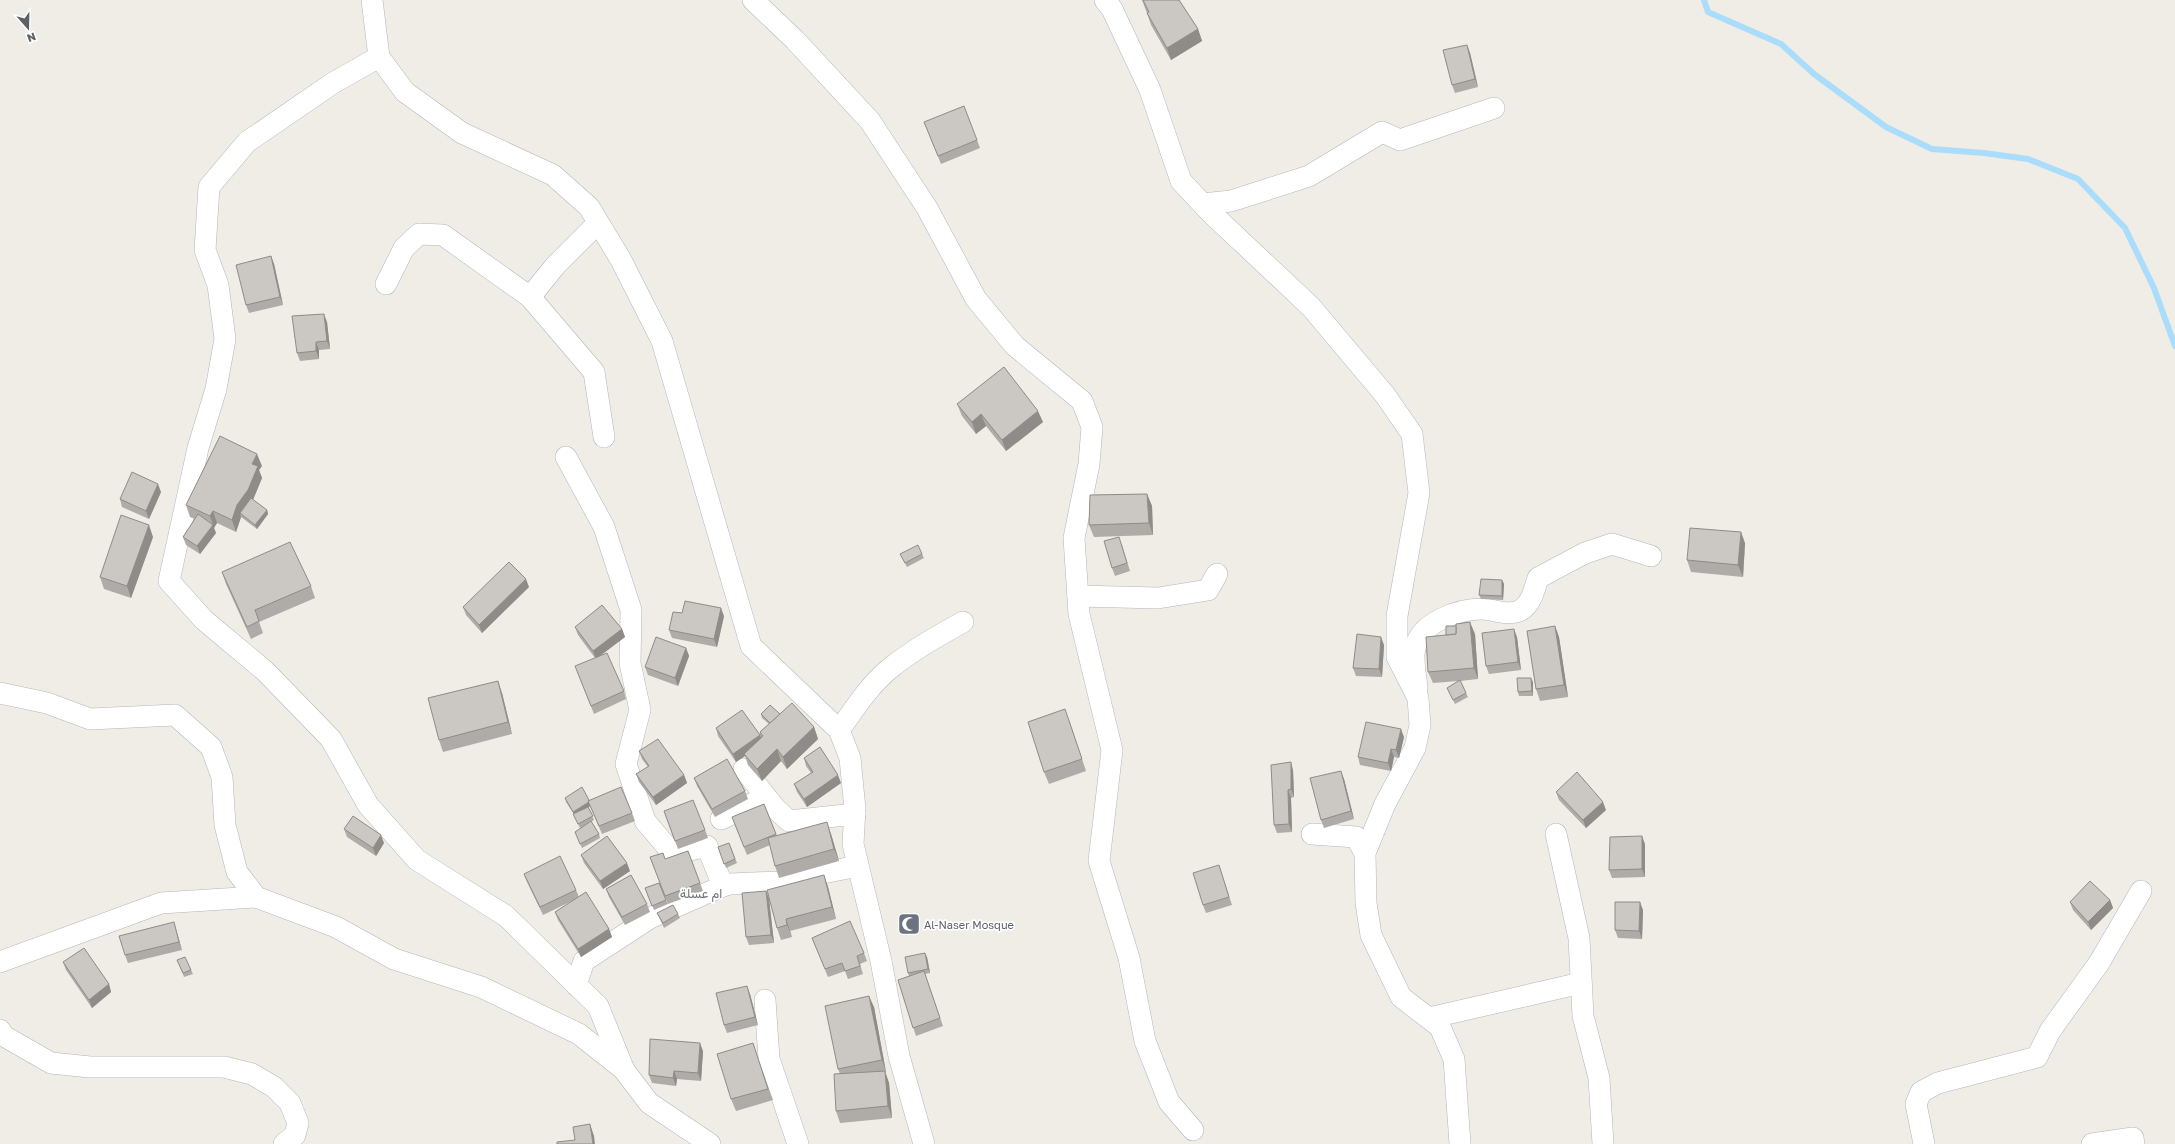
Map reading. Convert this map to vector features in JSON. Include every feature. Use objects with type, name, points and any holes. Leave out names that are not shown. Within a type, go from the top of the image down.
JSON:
[{"type":"street","points":[[372,0],[379,57],[405,92],[462,133],[553,175],[589,208],[621,260],[662,341],[751,646],[839,730],[850,758],[855,814],[853,844],[881,961],[899,1056],[924,1144]]},
{"type":"street","points":[[753,0],[795,40],[870,121],[927,208],[976,299],[1015,346],[1082,401],[1092,427],[1089,464],[1074,538],[1079,614],[1112,750],[1099,861],[1129,958],[1145,1041],[1169,1102],[1193,1130]]},
{"type":"street","points":[[1105,0],[1112,9],[1150,90],[1181,180],[1203,204],[1311,307],[1385,396],[1412,434],[1419,493],[1398,616],[1397,657],[1418,698]]},
{"type":"street","points":[[379,57],[333,83],[247,142],[209,187],[205,250],[218,285],[225,339],[216,389],[198,448],[183,509],[169,581],[204,620],[265,671],[332,739],[368,805],[417,860],[506,916],[598,1006],[624,1070]]},
{"type":"street","points":[[1203,204],[1231,201],[1309,176],[1382,132],[1400,140],[1494,108]]},
{"type":"street","points":[[530,297],[555,266],[598,223]]},
{"type":"street","points":[[386,284],[404,248],[418,234],[442,235],[530,297],[594,372],[604,436]]},
{"type":"street","points":[[566,457],[604,527],[631,610],[630,663],[640,710],[626,764],[645,821],[673,854],[707,846],[723,886]]},
{"type":"street","points":[[1460,1144],[1454,1059],[1440,1027],[1401,996],[1371,935],[1366,904],[1365,853],[1385,804],[1415,748],[1420,725],[1415,648],[1424,631],[1443,618],[1463,611],[1482,609],[1508,613],[1521,610],[1532,599],[1538,578],[1585,553],[1612,544],[1651,556]]},
{"type":"street","points":[[1078,596],[1158,598],[1188,594],[1208,590],[1218,574]]},
{"type":"street","points":[[839,730],[863,696],[887,671],[925,643],[963,622]]},
{"type":"street","points":[[0,693],[47,703],[90,720],[175,715],[211,747],[222,777],[225,825],[237,872],[256,897]]},
{"type":"street","points":[[744,769],[774,808],[789,821],[855,814]]},
{"type":"street","points":[[721,820],[766,797]]},
{"type":"street","points":[[1312,834],[1356,837],[1365,853]]},
{"type":"street","points":[[1556,834],[1579,938],[1584,1016],[1599,1078],[1603,1144]]},
{"type":"street","points":[[576,985],[584,961],[650,918],[723,886],[730,884],[778,882],[858,866]]},
{"type":"street","points":[[1924,1144],[1916,1104],[1921,1092],[1938,1083],[2037,1056],[2050,1031],[2099,963],[2142,891]]},
{"type":"street","points":[[0,962],[161,903],[256,897],[336,927],[394,959],[481,987],[579,1034],[624,1070],[649,1103],[710,1144]]},
{"type":"street","points":[[1429,1018],[1581,983]]},
{"type":"street","points":[[765,1000],[769,1060],[798,1144]]},
{"type":"street","points":[[0,1030],[4,1036],[51,1064],[90,1067],[224,1068],[252,1074],[274,1087],[290,1103],[298,1123],[295,1135],[284,1144]]},
{"type":"street","points":[[2092,1144],[2134,1141]]},
{"type":"building","points":[[1143,0],[1179,0],[1198,29],[1167,48],[1147,13],[1149,12]]},
{"type":"building","points":[[1467,45],[1475,79],[1452,85],[1443,50]]},
{"type":"building","points":[[964,106],[977,140],[938,156],[924,122]]},
{"type":"building","points":[[271,256],[280,297],[246,305],[236,265]]},
{"type":"building","points":[[324,314],[327,341],[316,342],[316,351],[297,353],[292,316]]},
{"type":"building","points":[[1004,367],[1038,411],[1002,440],[981,414],[972,422],[957,404]]},
{"type":"building","points":[[220,436],[257,454],[252,464],[258,466],[248,490],[237,505],[232,520],[213,511],[210,516],[186,505]]},
{"type":"building","points":[[132,472],[158,484],[146,511],[120,499]]},
{"type":"building","points":[[1147,494],[1149,523],[1089,525],[1090,495]]},
{"type":"building","points":[[251,498],[267,510],[255,525],[240,513]]},
{"type":"building","points":[[198,514],[213,525],[197,546],[183,537]]},
{"type":"building","points":[[121,515],[149,525],[127,586],[100,577]]},
{"type":"building","points":[[1690,528],[1741,532],[1738,565],[1687,560]]},
{"type":"building","points":[[1119,537],[1127,563],[1112,568],[1104,541]]},
{"type":"building","points":[[290,542],[311,586],[255,610],[259,621],[247,627],[222,572]]},
{"type":"building","points":[[918,545],[922,554],[905,563],[900,554]]},
{"type":"building","points":[[509,562],[526,579],[479,625],[463,607]]},
{"type":"building","points":[[1481,579],[1502,580],[1502,596],[1479,595]]},
{"type":"building","points":[[685,601],[721,608],[714,639],[669,630],[673,612],[682,613]]},
{"type":"building","points":[[602,605],[622,629],[593,651],[575,627]]},
{"type":"building","points":[[1470,622],[1474,668],[1428,672],[1426,637],[1456,634],[1456,624]]},
{"type":"building","points":[[1446,626],[1456,626],[1456,634],[1446,635]]},
{"type":"building","points":[[1555,626],[1564,685],[1536,689],[1527,631]]},
{"type":"building","points":[[1514,629],[1518,662],[1486,666],[1482,633]]},
{"type":"building","points":[[1357,634],[1381,637],[1379,669],[1353,668]]},
{"type":"building","points":[[656,637],[686,648],[675,678],[645,667]]},
{"type":"building","points":[[607,653],[624,691],[591,706],[575,666]]},
{"type":"building","points":[[1517,678],[1531,678],[1532,691],[1518,692]]},
{"type":"building","points":[[1460,680],[1466,693],[1453,700],[1447,688]]},
{"type":"building","points":[[498,681],[508,722],[439,740],[428,698]]},
{"type":"building","points":[[792,703],[814,727],[783,757],[777,749],[757,769],[744,754],[763,736],[760,732]]},
{"type":"building","points":[[770,705],[780,714],[770,723],[761,714]]},
{"type":"building","points":[[1065,709],[1082,759],[1044,772],[1028,722]]},
{"type":"building","points":[[742,710],[760,735],[733,754],[716,728]]},
{"type":"building","points":[[1366,722],[1401,729],[1396,750],[1391,749],[1388,763],[1358,757]]},
{"type":"building","points":[[658,739],[684,775],[653,797],[636,774],[649,766],[639,751]]},
{"type":"building","points":[[820,747],[838,775],[804,799],[794,784],[813,772],[804,758]]},
{"type":"building","points":[[727,759],[745,791],[712,809],[694,778]]},
{"type":"building","points":[[1291,762],[1291,789],[1288,790],[1289,824],[1274,825],[1271,765]]},
{"type":"building","points":[[1341,771],[1351,811],[1321,820],[1310,778]]},
{"type":"building","points":[[1577,772],[1603,802],[1583,820],[1556,792]]},
{"type":"building","points":[[582,787],[589,802],[573,812],[565,798]]},
{"type":"building","points":[[621,787],[632,813],[599,826],[588,801]]},
{"type":"building","points":[[693,800],[705,830],[675,841],[664,811]]},
{"type":"building","points":[[764,804],[776,834],[744,847],[732,817]]},
{"type":"building","points":[[588,807],[593,816],[578,824],[573,814]]},
{"type":"building","points":[[353,816],[381,835],[373,848],[344,829]]},
{"type":"building","points":[[591,821],[599,834],[580,844],[575,832]]},
{"type":"building","points":[[827,822],[834,849],[775,866],[768,838]]},
{"type":"building","points":[[607,836],[627,863],[600,881],[581,855]]},
{"type":"building","points":[[1642,836],[1642,869],[1609,870],[1610,837]]},
{"type":"building","points":[[729,843],[735,859],[724,864],[718,847]]},
{"type":"building","points":[[688,851],[700,883],[665,896],[650,857],[663,853],[665,859]]},
{"type":"building","points":[[560,856],[576,890],[540,907],[524,874]]},
{"type":"building","points":[[1219,865],[1229,897],[1203,905],[1193,873]]},
{"type":"building","points":[[631,875],[647,904],[622,917],[606,889]]},
{"type":"building","points":[[824,875],[832,907],[786,919],[787,925],[777,928],[767,890]]},
{"type":"building","points":[[2090,881],[2110,900],[2088,922],[2070,902]]},
{"type":"building","points":[[659,883],[666,900],[652,906],[645,888]]},
{"type":"building","points":[[766,891],[771,935],[746,937],[742,893]]},
{"type":"building","points":[[586,892],[609,929],[578,949],[555,912]]},
{"type":"building","points":[[1615,902],[1640,902],[1639,931],[1615,930]]},
{"type":"building","points":[[673,905],[678,914],[663,923],[657,913]]},
{"type":"building","points":[[850,921],[864,953],[857,956],[860,966],[845,971],[842,963],[825,969],[812,938]]},
{"type":"building","points":[[174,922],[179,942],[125,955],[119,936]]},
{"type":"building","points":[[84,948],[109,984],[89,1000],[63,962]]},
{"type":"building","points":[[925,953],[928,969],[908,973],[905,957]]},
{"type":"building","points":[[185,957],[191,970],[183,973],[177,960]]},
{"type":"building","points":[[924,971],[940,1018],[913,1028],[898,980]]},
{"type":"building","points":[[747,986],[755,1017],[724,1025],[716,993]]},
{"type":"building","points":[[869,996],[882,1060],[838,1069],[825,1006]]},
{"type":"building","points":[[650,1039],[700,1043],[698,1073],[674,1071],[673,1078],[649,1075]]},
{"type":"building","points":[[753,1043],[768,1089],[731,1099],[717,1054]]},
{"type":"building","points":[[885,1071],[888,1106],[836,1111],[834,1074]]},
{"type":"building","points":[[590,1124],[593,1144],[557,1144],[557,1142],[575,1140],[573,1127]]},
{"type":"waterway","points":[[1704,0],[1708,12],[1781,44],[1814,74],[1886,127],[1932,149],[1984,153],[2028,159],[2078,179],[2125,228],[2154,288],[2175,346]]},
{"type":"place","name":"Al-Naser Mosque","points":[[909,924]]},
{"type":"district","name":"ام عسلة","points":[[701,893]]}]
